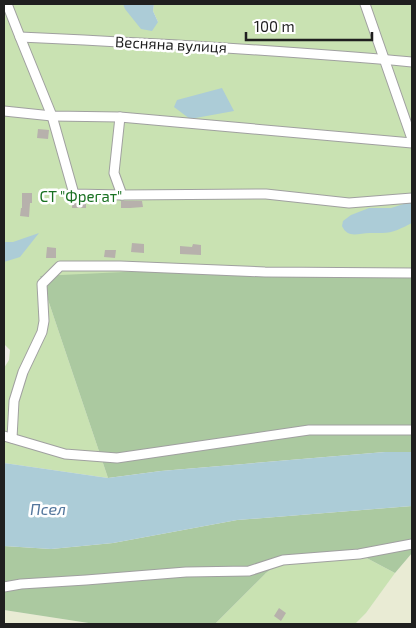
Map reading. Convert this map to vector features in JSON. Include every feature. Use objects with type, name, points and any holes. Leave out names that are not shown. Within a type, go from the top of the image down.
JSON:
[{"type":"street","points":[[7,4],[52,116],[74,194],[266,194],[349,203],[412,198]]},
{"type":"street","points":[[4,111],[52,116],[120,117],[412,141],[365,4]]},
{"type":"street","name":"Весняна вулиця","points":[[20,38],[121,42],[412,62]]},
{"type":"street","points":[[120,117],[114,173],[122,194]]},
{"type":"street","points":[[412,273],[265,272],[120,266],[60,266],[42,284],[44,321],[42,332],[23,372],[14,402],[8,437],[65,454],[116,458],[309,430],[412,430]]},
{"type":"street","points":[[4,587],[21,584],[186,572],[249,570],[283,560],[359,554],[412,544]]},
{"type":"green space","name":"СТ \"Фрегат\"","points":[[4,4],[123,4],[126,9],[158,22],[153,11],[154,4],[412,4],[412,272],[40,276],[108,478],[4,463],[4,368],[9,360],[10,350],[4,344]]},
{"type":"green space","points":[[187,269],[412,272],[412,452],[385,452],[161,471],[108,478],[40,276]]},
{"type":"green space","points":[[412,506],[412,553],[395,573],[359,554],[283,560],[266,573],[215,624],[95,624],[4,610],[4,546],[51,549],[113,543],[237,520]]},
{"type":"green space","points":[[412,553],[412,624],[355,624],[366,613]]},
{"type":"green space","points":[[359,554],[395,573],[366,613],[355,624],[215,624],[266,573],[283,560]]},
{"type":"green space","points":[[4,610],[95,624],[4,624]]},
{"type":"water","points":[[123,4],[154,4],[153,11],[158,22],[152,31],[141,29]]},
{"type":"water","points":[[222,88],[234,111],[190,119],[174,107],[177,100]]},
{"type":"water","points":[[412,202],[412,223],[397,230],[386,233],[350,234],[342,226],[343,221],[351,215],[369,208],[391,208]]},
{"type":"water","points":[[39,233],[20,257],[4,262],[4,242],[13,242]]},
{"type":"water","name":"Псел","points":[[385,452],[412,452],[412,506],[237,520],[113,543],[51,549],[4,546],[4,463],[108,478],[161,471]]},
{"type":"building","points":[[38,129],[49,130],[48,139],[37,138]]},
{"type":"building","points":[[22,193],[32,193],[29,217],[20,216]]},
{"type":"building","points":[[72,200],[86,201],[86,208],[72,208]]},
{"type":"building","points":[[121,201],[142,201],[143,207],[121,208]]},
{"type":"building","points":[[132,243],[144,244],[144,253],[131,252]]},
{"type":"building","points":[[193,244],[201,245],[201,255],[180,254],[180,246],[192,247]]},
{"type":"building","points":[[47,247],[56,248],[56,258],[46,258]]},
{"type":"building","points":[[105,250],[116,250],[115,258],[104,257]]},
{"type":"building","points":[[279,608],[286,613],[281,621],[274,616]]}]
